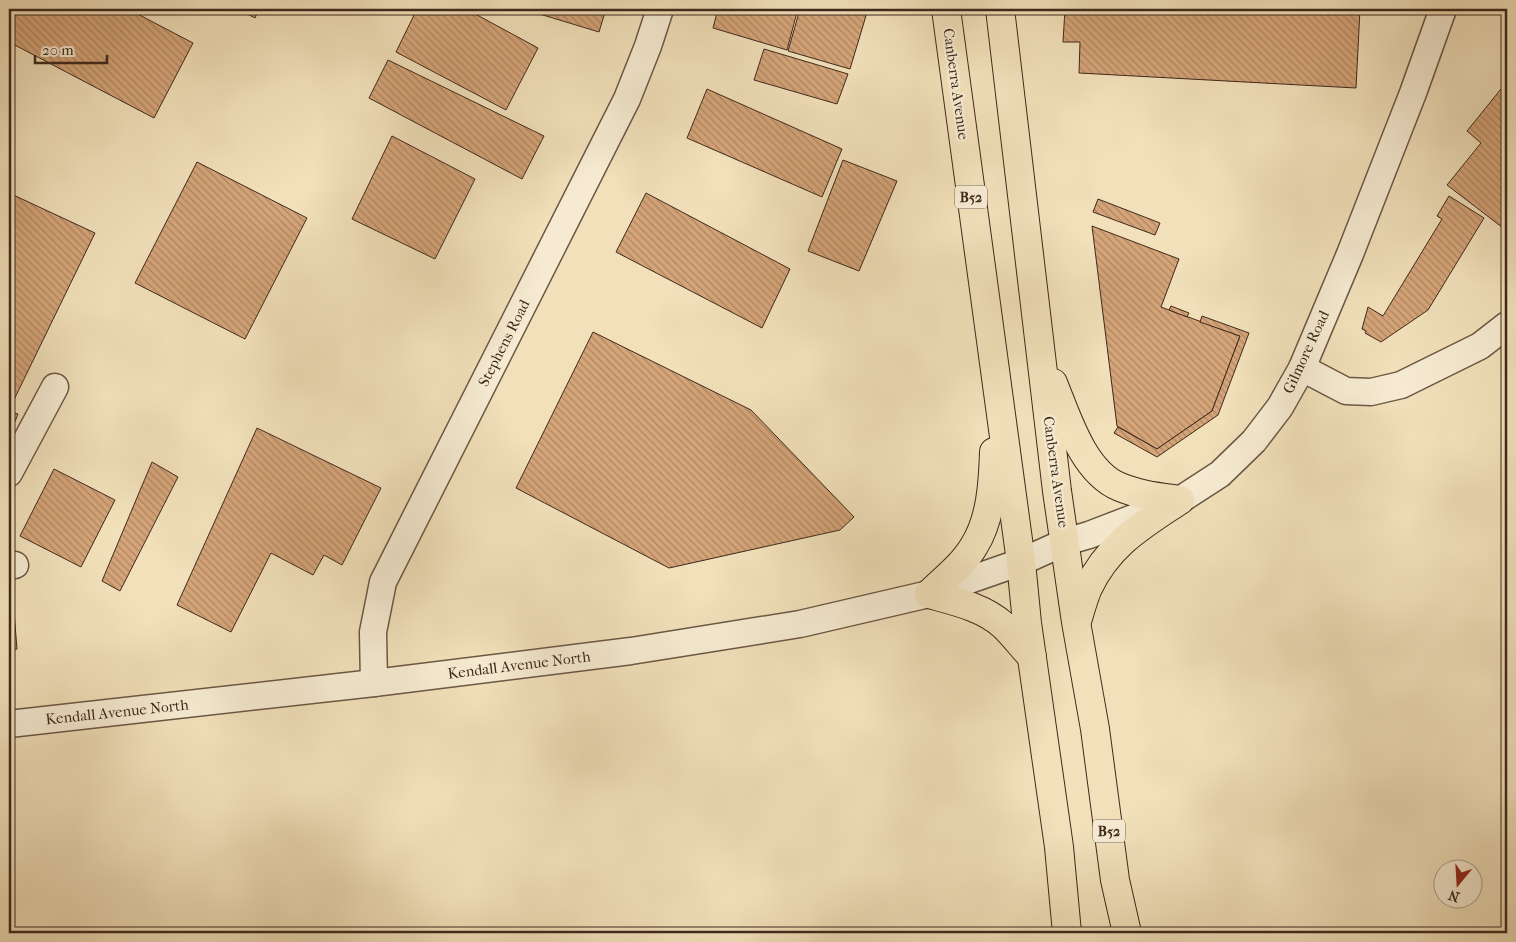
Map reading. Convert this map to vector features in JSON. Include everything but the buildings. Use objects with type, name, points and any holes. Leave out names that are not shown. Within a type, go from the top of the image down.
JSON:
[{"type":"highway","name":"Canberra Avenue","points":[[946,9],[1021,562],[1015,624]]},
{"type":"highway","name":"Canberra Avenue","points":[[1000,9],[1040,354],[1065,542],[1076,622],[1095,729],[1116,880],[1127,933]]},
{"type":"highway","points":[[1040,354],[1083,452],[1096,471],[1118,487],[1146,496],[1180,500]]},
{"type":"highway","points":[[997,386],[994,473],[984,524],[974,546],[961,563],[929,594],[964,604],[1015,624],[1032,657],[1059,847],[1067,933]]},
{"type":"highway","points":[[1076,622],[1087,590],[1113,549],[1131,533],[1180,500]]},
{"type":"street","name":"Stephens Road","points":[[374,683],[373,632],[383,582],[627,100],[660,9]]},
{"type":"street","name":"Gilmore Road","points":[[1021,562],[1065,542],[1089,535],[1180,500],[1220,474],[1254,441],[1280,407],[1302,368],[1357,236],[1413,93],[1443,9]]},
{"type":"street","points":[[1302,368],[1346,391],[1371,392],[1401,385],[1480,346],[1507,325]]},
{"type":"street","points":[[9,473],[55,387]]},
{"type":"street","name":"Kendall Avenue North","points":[[9,724],[374,683],[631,651],[790,626],[929,594],[1021,562]]}]
